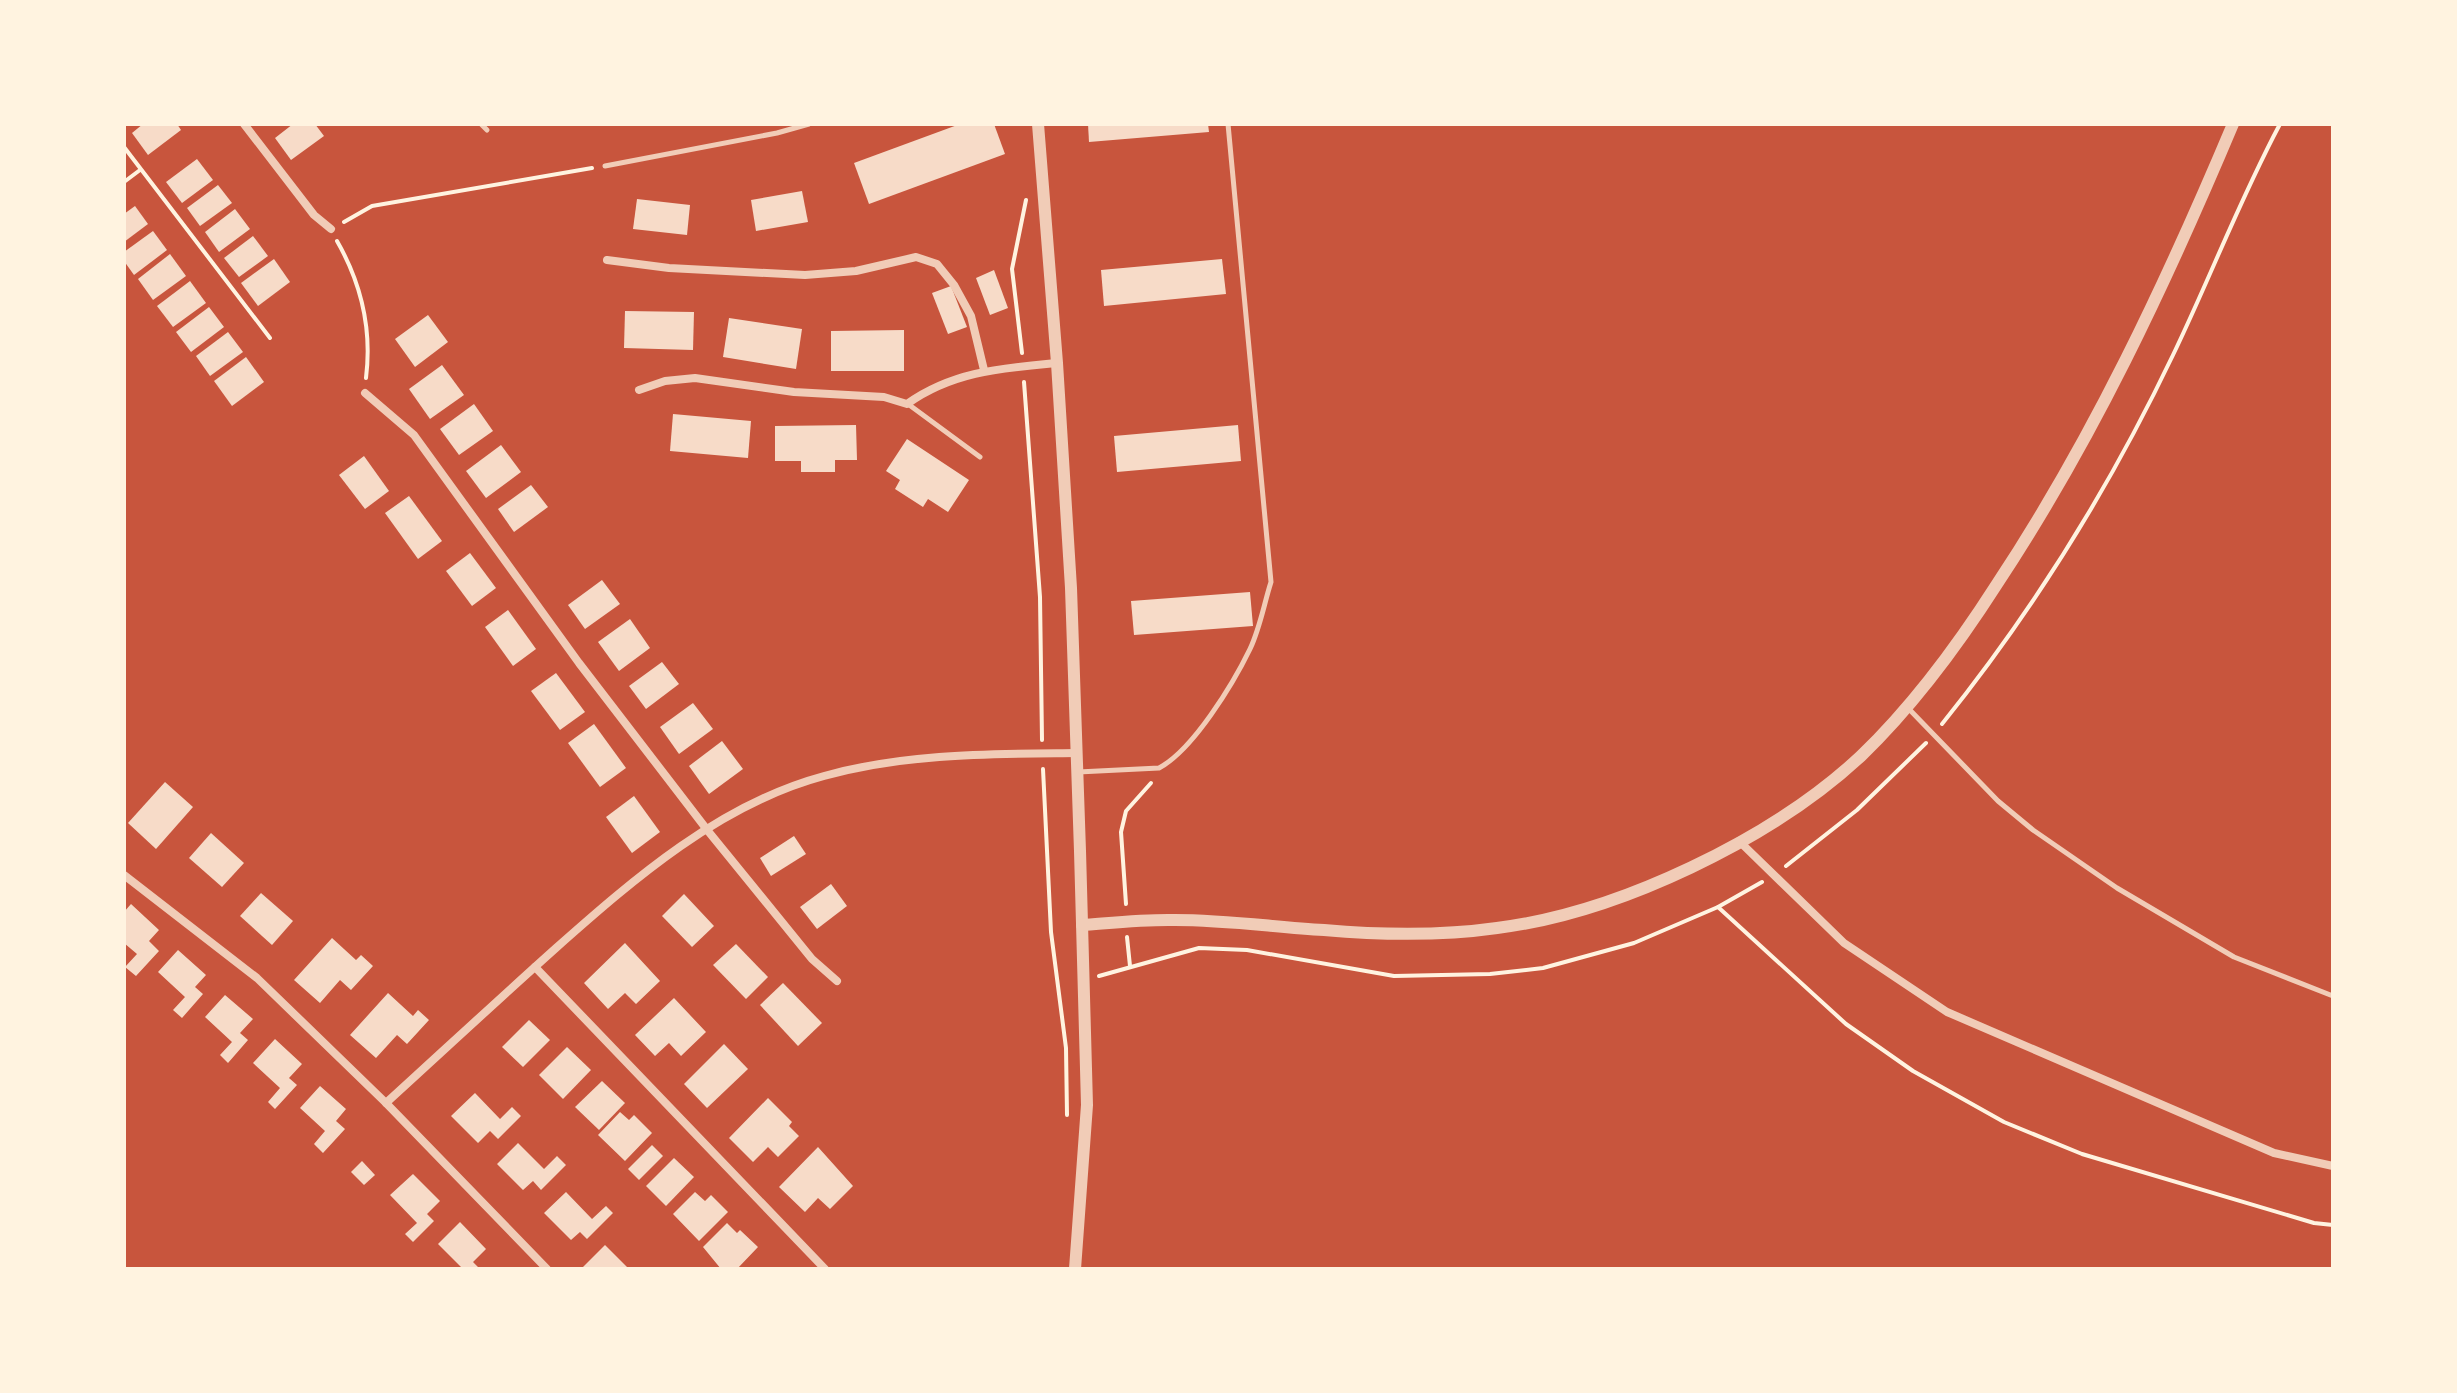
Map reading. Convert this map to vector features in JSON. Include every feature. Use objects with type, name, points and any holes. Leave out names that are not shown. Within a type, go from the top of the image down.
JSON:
[{"type":"street","points":[[244,124],[314,215],[331,229]]},
{"type":"street","points":[[1038,124],[1071,588],[1082,925],[1087,1105],[1075,1269]]},
{"type":"street","points":[[1082,925],[1169,920],[1380,933],[1497,928],[1552,917],[1656,884],[1715,856],[1827,784],[1861,755],[1906,706],[1978,613],[2054,494],[2146,323],[2233,124]]},
{"type":"street","points":[[607,260],[669,268],[805,275],[856,271],[916,257],[937,264],[954,285],[971,316],[984,370]]},
{"type":"street","points":[[639,390],[665,381],[695,378],[794,392],[884,397],[907,404],[927,389],[984,370],[1057,363]]},
{"type":"street","points":[[365,393],[414,435],[579,663],[708,831],[812,959],[837,981]]},
{"type":"street","points":[[386,1103],[617,894],[666,856],[765,797],[822,776],[872,764],[930,757],[1076,753]]},
{"type":"street","points":[[1739,841],[1844,943],[1947,1012],[2274,1153],[2333,1166]]},
{"type":"street","points":[[124,875],[257,978],[386,1103],[547,1269]]},
{"type":"street","points":[[535,967],[825,1269]]},
{"type":"lane","points":[[481,124],[487,130]]},
{"type":"lane","points":[[605,166],[809,124]]},
{"type":"lane","points":[[1077,772],[1159,768],[1169,763],[1203,727],[1251,648],[1271,582],[1228,124]]},
{"type":"lane","points":[[907,404],[980,457]]},
{"type":"lane","points":[[1906,706],[1998,801],[2033,830],[2117,888],[2234,957],[2333,996]]},
{"type":"path","points":[[1057,978],[1103,975],[1184,950],[1218,948],[1308,959],[1394,976],[1490,974],[1543,968],[1634,943],[1718,907],[1773,875],[1830,833],[1884,787],[1934,733],[2012,632],[2106,480],[2173,357],[2262,157],[2280,124]]},
{"type":"path","points":[[124,147],[270,338]]},
{"type":"path","points":[[365,393],[369,354],[364,310],[353,269],[331,229],[372,206],[605,166]]},
{"type":"path","points":[[124,182],[140,170]]},
{"type":"path","points":[[1026,198],[1012,269],[1023,366],[1040,597],[1045,851],[1066,1048],[1066,1129]]},
{"type":"path","points":[[1130,966],[1121,832],[1123,820],[1130,805],[1169,763]]},
{"type":"path","points":[[1718,907],[1846,1024],[1913,1071],[2004,1122],[2082,1154],[2314,1223],[2333,1225]]},
{"type":"building","points":[[143,124],[177,124],[181,130],[148,155],[132,133]]},
{"type":"building","points":[[293,124],[315,124],[324,136],[291,160],[275,138]]},
{"type":"building","points":[[960,124],[994,124],[1005,154],[869,204],[854,163]]},
{"type":"building","points":[[1088,124],[1208,124],[1209,132],[1089,142]]},
{"type":"building","points":[[197,159],[213,180],[182,203],[166,182]]},
{"type":"building","points":[[218,185],[232,203],[200,226],[187,208]]},
{"type":"building","points":[[802,191],[808,222],[756,231],[751,200]]},
{"type":"building","points":[[637,199],[690,205],[687,235],[633,229]]},
{"type":"building","points":[[135,206],[148,224],[124,242],[124,214]]},
{"type":"building","points":[[235,209],[250,229],[219,252],[205,232]]},
{"type":"building","points":[[153,231],[167,250],[134,275],[124,261],[124,252]]},
{"type":"building","points":[[253,236],[268,256],[239,277],[224,258]]},
{"type":"building","points":[[170,254],[186,276],[153,300],[138,279]]},
{"type":"building","points":[[274,259],[290,282],[258,306],[241,283]]},
{"type":"building","points":[[1222,259],[1226,294],[1104,306],[1101,270]]},
{"type":"building","points":[[994,270],[1008,308],[990,315],[976,278]]},
{"type":"building","points":[[190,281],[206,303],[173,327],[157,306]]},
{"type":"building","points":[[951,286],[967,327],[948,334],[932,293]]},
{"type":"building","points":[[209,307],[224,327],[191,352],[176,332]]},
{"type":"building","points":[[625,311],[694,312],[693,350],[624,348]]},
{"type":"building","points":[[428,315],[448,342],[415,367],[395,339]]},
{"type":"building","points":[[729,318],[802,329],[796,369],[723,357]]},
{"type":"building","points":[[904,330],[904,371],[831,371],[831,331]]},
{"type":"building","points":[[228,332],[243,352],[210,376],[196,356]]},
{"type":"building","points":[[246,357],[264,382],[232,406],[214,381]]},
{"type":"building","points":[[442,365],[464,395],[430,419],[409,389]]},
{"type":"building","points":[[474,404],[493,431],[459,455],[440,429]]},
{"type":"building","points":[[673,414],[751,421],[748,458],[670,451]]},
{"type":"building","points":[[856,425],[857,460],[835,460],[835,472],[801,472],[801,461],[775,461],[775,426]]},
{"type":"building","points":[[1238,425],[1241,461],[1117,472],[1114,436]]},
{"type":"building","points":[[907,439],[969,480],[948,512],[928,499],[923,507],[895,489],[900,480],[886,471]]},
{"type":"building","points":[[501,445],[521,472],[486,498],[466,471]]},
{"type":"building","points":[[364,456],[389,491],[365,509],[339,475]]},
{"type":"building","points":[[531,485],[548,507],[514,532],[498,509]]},
{"type":"building","points":[[409,496],[442,541],[418,559],[385,513]]},
{"type":"building","points":[[470,553],[496,588],[472,606],[446,571]]},
{"type":"building","points":[[602,580],[620,604],[585,629],[568,605]]},
{"type":"building","points":[[1250,592],[1253,626],[1134,635],[1131,601]]},
{"type":"building","points":[[508,610],[536,649],[513,666],[485,627]]},
{"type":"building","points":[[630,619],[650,648],[619,671],[598,642]]},
{"type":"building","points":[[662,662],[679,684],[646,709],[629,686]]},
{"type":"building","points":[[556,673],[585,712],[560,730],[531,691]]},
{"type":"building","points":[[693,703],[713,729],[679,754],[660,727]]},
{"type":"building","points":[[594,724],[626,768],[600,787],[568,743]]},
{"type":"building","points":[[722,741],[743,769],[709,794],[689,766]]},
{"type":"building","points":[[165,782],[193,807],[156,849],[128,823]]},
{"type":"building","points":[[634,796],[660,832],[632,853],[606,817]]},
{"type":"building","points":[[211,833],[244,863],[222,887],[189,858]]},
{"type":"building","points":[[794,836],[806,854],[771,876],[760,858]]},
{"type":"building","points":[[831,884],[847,906],[817,929],[800,907]]},
{"type":"building","points":[[261,893],[293,921],[272,945],[240,916]]},
{"type":"building","points":[[684,894],[714,926],[692,947],[662,916]]},
{"type":"building","points":[[131,904],[159,930],[149,941],[159,951],[136,976],[125,967],[137,954],[124,943],[124,912]]},
{"type":"building","points":[[332,938],[356,960],[361,955],[373,966],[351,990],[340,980],[320,1003],[294,980]]},
{"type":"building","points":[[625,943],[660,981],[636,1004],[625,993],[608,1009],[584,983]]},
{"type":"building","points":[[736,944],[768,977],[746,999],[713,965]]},
{"type":"building","points":[[178,950],[206,975],[195,987],[203,994],[182,1018],[173,1010],[185,997],[158,972]]},
{"type":"building","points":[[783,983],[822,1023],[798,1046],[760,1005]]},
{"type":"building","points":[[388,993],[413,1016],[418,1010],[429,1020],[407,1044],[397,1035],[376,1058],[350,1035]]},
{"type":"building","points":[[225,995],[253,1019],[240,1033],[248,1040],[228,1063],[220,1055],[232,1042],[205,1017]]},
{"type":"building","points":[[674,998],[706,1032],[681,1056],[669,1043],[655,1056],[635,1035]]},
{"type":"building","points":[[529,1020],[550,1040],[523,1067],[502,1047]]},
{"type":"building","points":[[275,1039],[302,1064],[289,1078],[297,1085],[275,1109],[268,1102],[280,1088],[253,1063]]},
{"type":"building","points":[[724,1044],[748,1069],[707,1108],[684,1084]]},
{"type":"building","points":[[567,1047],[591,1070],[563,1099],[539,1075]]},
{"type":"building","points":[[602,1081],[625,1103],[599,1130],[575,1107]]},
{"type":"building","points":[[320,1086],[346,1109],[336,1121],[345,1129],[323,1153],[314,1144],[325,1131],[300,1108]]},
{"type":"building","points":[[475,1093],[500,1119],[512,1107],[521,1116],[498,1139],[490,1131],[478,1143],[451,1116]]},
{"type":"building","points":[[768,1098],[792,1122],[789,1126],[799,1136],[778,1157],[768,1147],[753,1162],[729,1138]]},
{"type":"building","points":[[620,1112],[629,1120],[634,1115],[652,1133],[625,1161],[598,1135]]},
{"type":"building","points":[[518,1143],[544,1169],[557,1156],[566,1165],[541,1190],[533,1181],[523,1190],[497,1164]]},
{"type":"building","points":[[652,1145],[663,1156],[639,1180],[628,1169]]},
{"type":"building","points":[[818,1147],[853,1186],[830,1209],[818,1198],[805,1212],[779,1187]]},
{"type":"building","points":[[674,1158],[694,1177],[666,1206],[646,1186]]},
{"type":"building","points":[[362,1161],[375,1175],[364,1185],[351,1172]]},
{"type":"building","points":[[413,1174],[440,1201],[427,1214],[434,1221],[413,1242],[405,1234],[417,1223],[390,1195]]},
{"type":"building","points":[[566,1192],[592,1219],[606,1206],[613,1213],[587,1239],[580,1232],[571,1240],[544,1213]]},
{"type":"building","points":[[695,1192],[705,1201],[711,1195],[728,1212],[699,1241],[673,1214]]},
{"type":"building","points":[[460,1222],[486,1249],[473,1262],[480,1269],[463,1269],[438,1244]]},
{"type":"building","points":[[727,1223],[737,1233],[740,1230],[758,1247],[737,1269],[721,1269],[703,1247]]},
{"type":"building","points":[[605,1245],[629,1269],[581,1269]]}]
